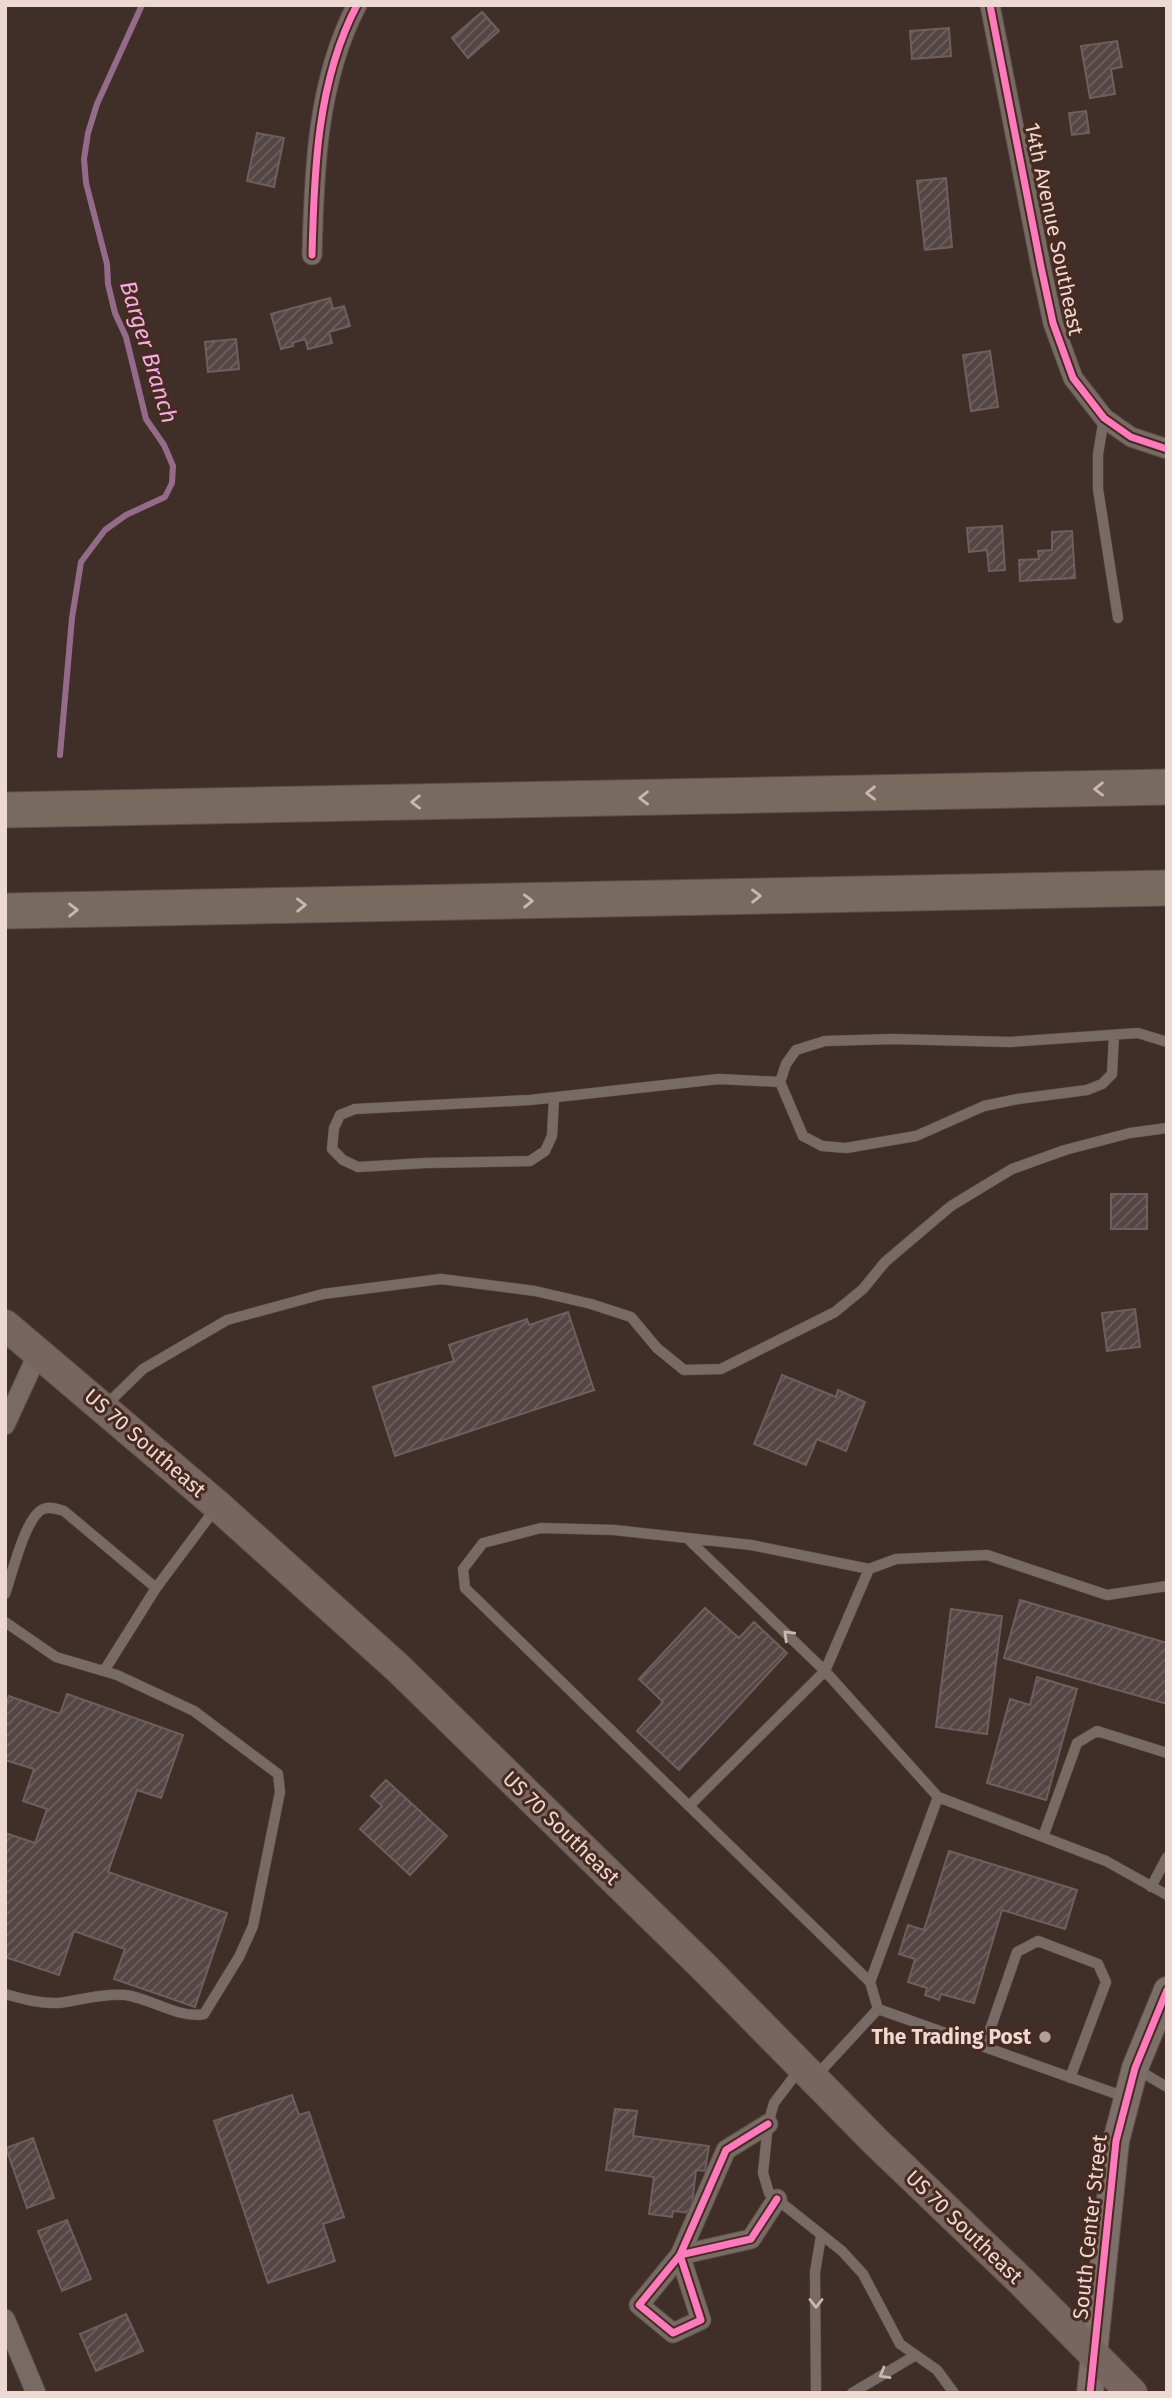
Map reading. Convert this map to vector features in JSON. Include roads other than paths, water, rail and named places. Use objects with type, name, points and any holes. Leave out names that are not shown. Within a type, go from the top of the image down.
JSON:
[{"type":"highway","points":[[5,810],[1167,787]]},
{"type":"highway","points":[[5,911],[1167,888]]},
{"type":"main road","name":"US 70 Southeast","points":[[5,1325],[218,1505],[398,1668],[1132,2393]]},
{"type":"street","points":[[312,255],[314,170],[321,120],[332,71],[357,5]]},
{"type":"street","name":"14th Avenue Southeast","points":[[990,5],[1053,323],[1073,377],[1104,418],[1131,437],[1167,449]]},
{"type":"street","points":[[5,1425],[38,1351]]},
{"type":"street","name":"South Center Street","points":[[1090,2393],[1116,2141],[1135,2068],[1167,1990]]},
{"type":"street","points":[[768,2124],[726,2150],[680,2255],[751,2239],[777,2199]]},
{"type":"street","points":[[5,2319],[36,2393]]},
{"type":"lane","points":[[1104,418],[1098,454],[1098,489],[1118,618]]},
{"type":"lane","points":[[1114,1035],[1112,1074],[1102,1084],[1087,1090],[984,1106],[916,1136],[846,1148],[822,1146],[803,1136],[780,1082],[786,1064],[796,1050],[825,1041],[893,1039],[1010,1042],[1138,1033],[1167,1042]]},
{"type":"lane","points":[[554,1098],[552,1136],[545,1151],[530,1161],[358,1167],[342,1160],[332,1149],[334,1128],[340,1115],[355,1109],[554,1098],[705,1080],[780,1082]]},
{"type":"lane","points":[[104,1407],[143,1369],[227,1320],[323,1294],[442,1279],[535,1291],[591,1304],[631,1317],[657,1348],[684,1370],[722,1369],[835,1312],[863,1289],[885,1262],[951,1206],[1012,1169],[1065,1150],[1130,1133],[1167,1128]]},
{"type":"lane","points":[[104,1671],[156,1588],[218,1505]]},
{"type":"lane","points":[[5,1594],[30,1523],[40,1510],[51,1507],[64,1511],[156,1588]]},
{"type":"lane","points":[[878,2009],[870,1982],[466,1588],[463,1569],[483,1543],[541,1528],[614,1530],[751,1545],[869,1569],[896,1559],[987,1555],[1107,1595],[1167,1586]]},
{"type":"lane","points":[[687,1538],[825,1671],[938,1797],[1106,1861],[1167,1895]]},
{"type":"lane","points":[[688,1806],[825,1671],[869,1569]]},
{"type":"lane","points":[[5,1622],[56,1657],[104,1671],[194,1711],[278,1774],[280,1792],[253,1927],[239,1957],[204,2014],[187,2014],[126,1995],[57,2003],[32,2001],[5,1994]]},
{"type":"lane","points":[[1043,1837],[1077,1743],[1097,1731],[1167,1753]]},
{"type":"lane","points":[[870,1982],[938,1797]]},
{"type":"lane","points":[[1151,1887],[1167,1857]]},
{"type":"lane","points":[[984,2047],[1017,1952],[1038,1941],[1098,1964],[1106,1982],[1070,2078]]},
{"type":"lane","points":[[878,2009],[774,2103],[768,2124],[763,2173],[769,2193],[842,2251],[863,2274],[900,2344],[937,2370],[954,2393]]},
{"type":"lane","points":[[878,2009],[1126,2098]]},
{"type":"lane","points":[[1135,2068],[1167,2087]]},
{"type":"lane","points":[[816,2393],[816,2272],[821,2235]]},
{"type":"lane","points":[[852,2393],[916,2356]]},
{"type":"waterway","name":"Barger Branch","points":[[60,755],[72,618],[81,562],[105,530],[126,515],[165,497],[172,483],[173,466],[164,445],[146,419],[126,337],[115,313],[108,284],[107,264],[86,183],[84,159],[97,104],[142,5]]},
{"type":"place","name":"The Trading Post","points":[[1045,2037]]}]
